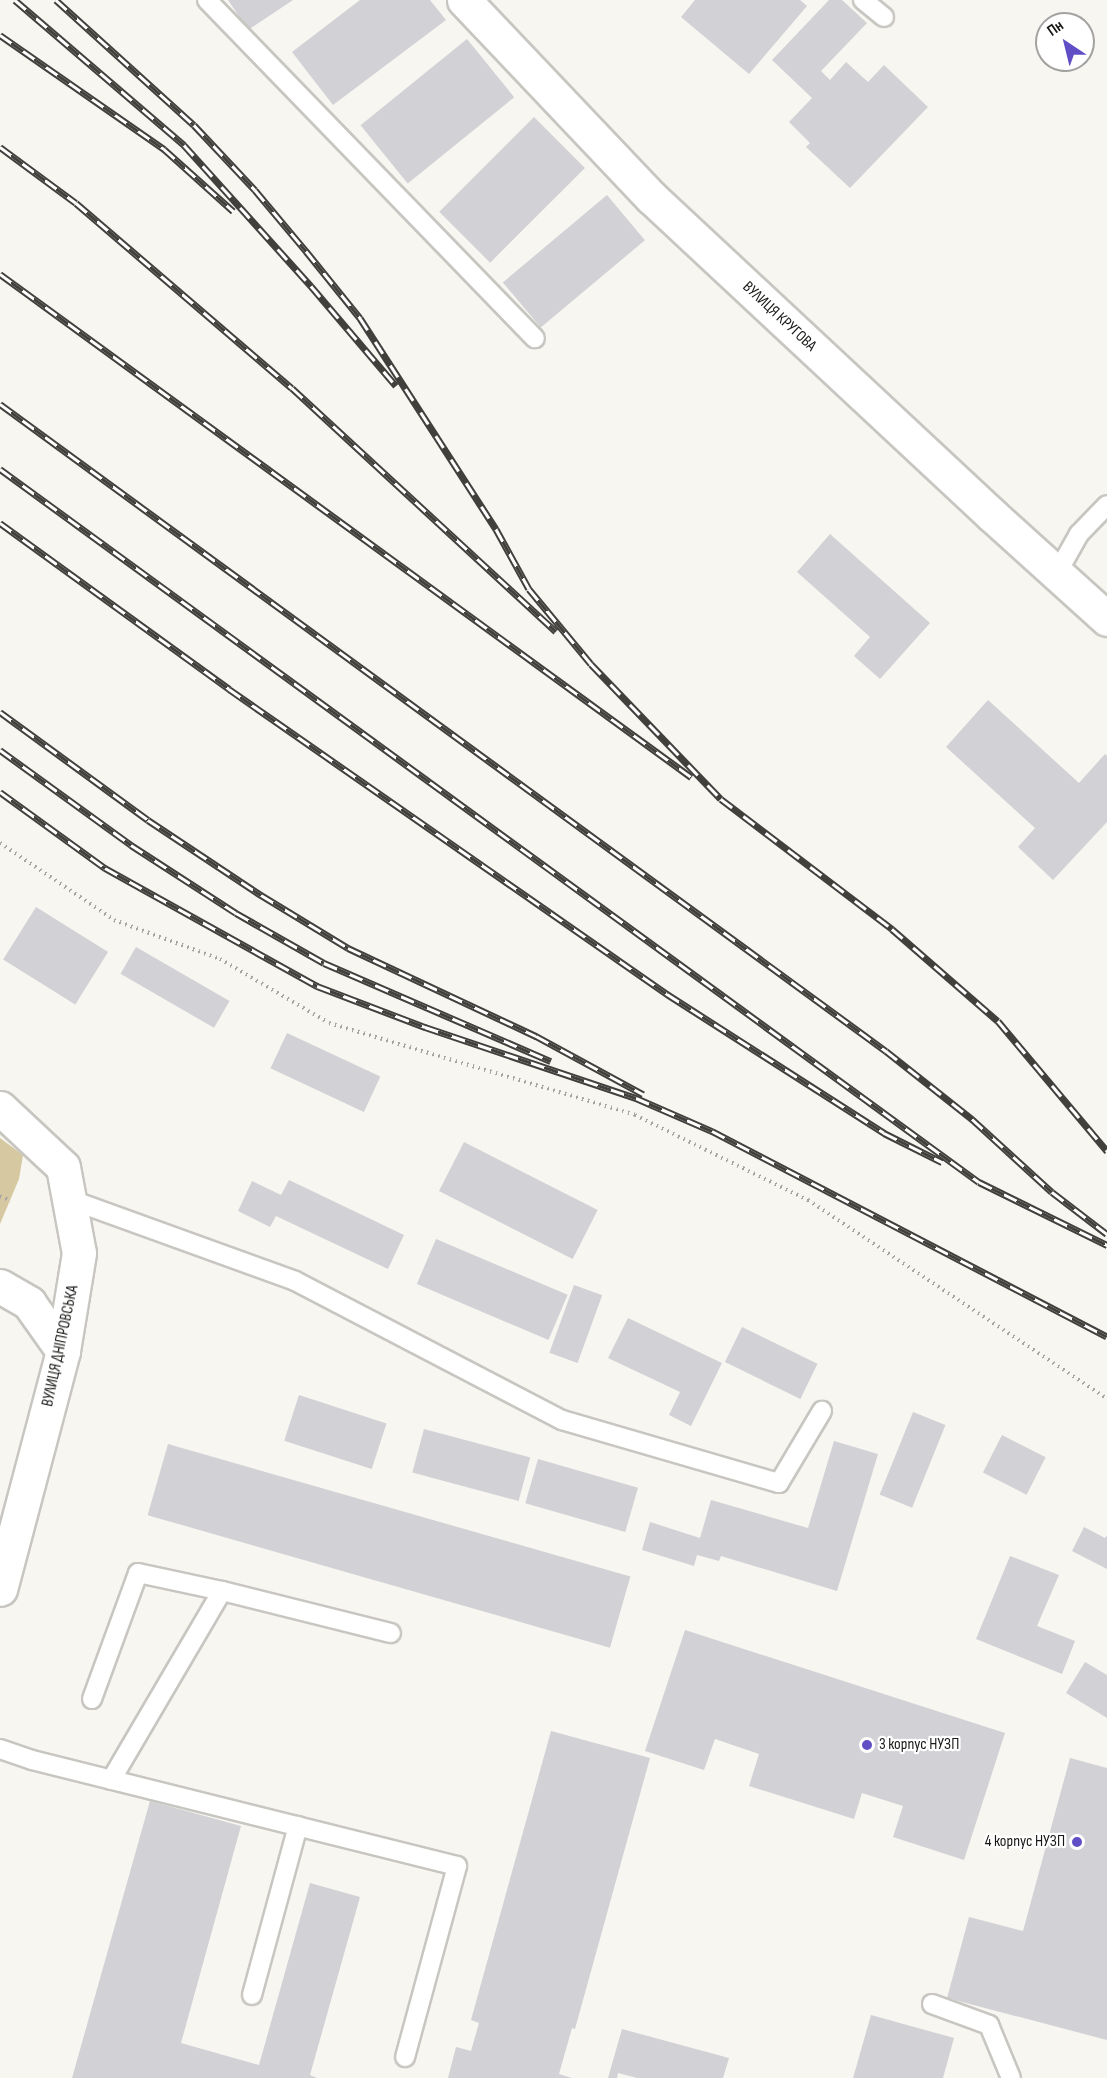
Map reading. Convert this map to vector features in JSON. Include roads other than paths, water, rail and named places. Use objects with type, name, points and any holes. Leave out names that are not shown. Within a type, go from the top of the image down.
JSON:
[{"type":"street","name":"ВУЛИЦЯ КРУГОВА","points":[[464,0],[652,198],[1107,619]]},
{"type":"street","name":"ВУЛИЦЯ ДНІПРОВСЬКА","points":[[0,1589],[63,1351],[79,1253],[63,1167],[7,1113]]},
{"type":"street","points":[[0,1286],[29,1303],[63,1351]]},
{"type":"lane","points":[[207,0],[535,338]]},
{"type":"lane","points":[[863,0],[884,17]]},
{"type":"lane","points":[[1056,574],[1079,534],[1107,505]]},
{"type":"lane","points":[[69,1199],[295,1281],[562,1420],[779,1483],[822,1411]]},
{"type":"lane","points":[[92,1699],[138,1573],[222,1591],[391,1633]]},
{"type":"lane","points":[[111,1780],[222,1591]]},
{"type":"lane","points":[[0,1749],[32,1760],[457,1866],[405,2057]]},
{"type":"lane","points":[[252,1995],[298,1826]]},
{"type":"lane","points":[[932,2004],[989,2025],[1011,2078]]},
{"type":"railway","points":[[15,0],[184,145],[311,286],[396,386]]},
{"type":"railway","points":[[56,0],[194,125],[255,190],[360,318],[496,529],[529,589],[591,664],[721,799],[892,929],[998,1021],[1107,1151]]},
{"type":"railway","points":[[0,35],[164,149],[233,211]]},
{"type":"railway","points":[[0,147],[76,203],[292,388],[556,632]]},
{"type":"railway","points":[[0,274],[691,777]]},
{"type":"railway","points":[[0,404],[886,1051],[972,1119],[1052,1192],[1107,1234]]},
{"type":"railway","points":[[0,469],[979,1182],[1107,1245]]},
{"type":"railway","points":[[0,523],[229,689],[667,994],[884,1133],[942,1162]]},
{"type":"railway","points":[[0,712],[148,820],[261,895],[348,948],[536,1036],[643,1094]]},
{"type":"railway","points":[[0,750],[131,845],[236,913],[324,963],[551,1061]]},
{"type":"railway","points":[[0,792],[105,868],[317,986],[425,1027],[636,1098],[712,1131],[1107,1337]]},
{"type":"place","name":"3 корпус НУЗП","points":[[867,1745]]},
{"type":"place","name":"4 корпус НУЗП","points":[[1077,1842]]}]
